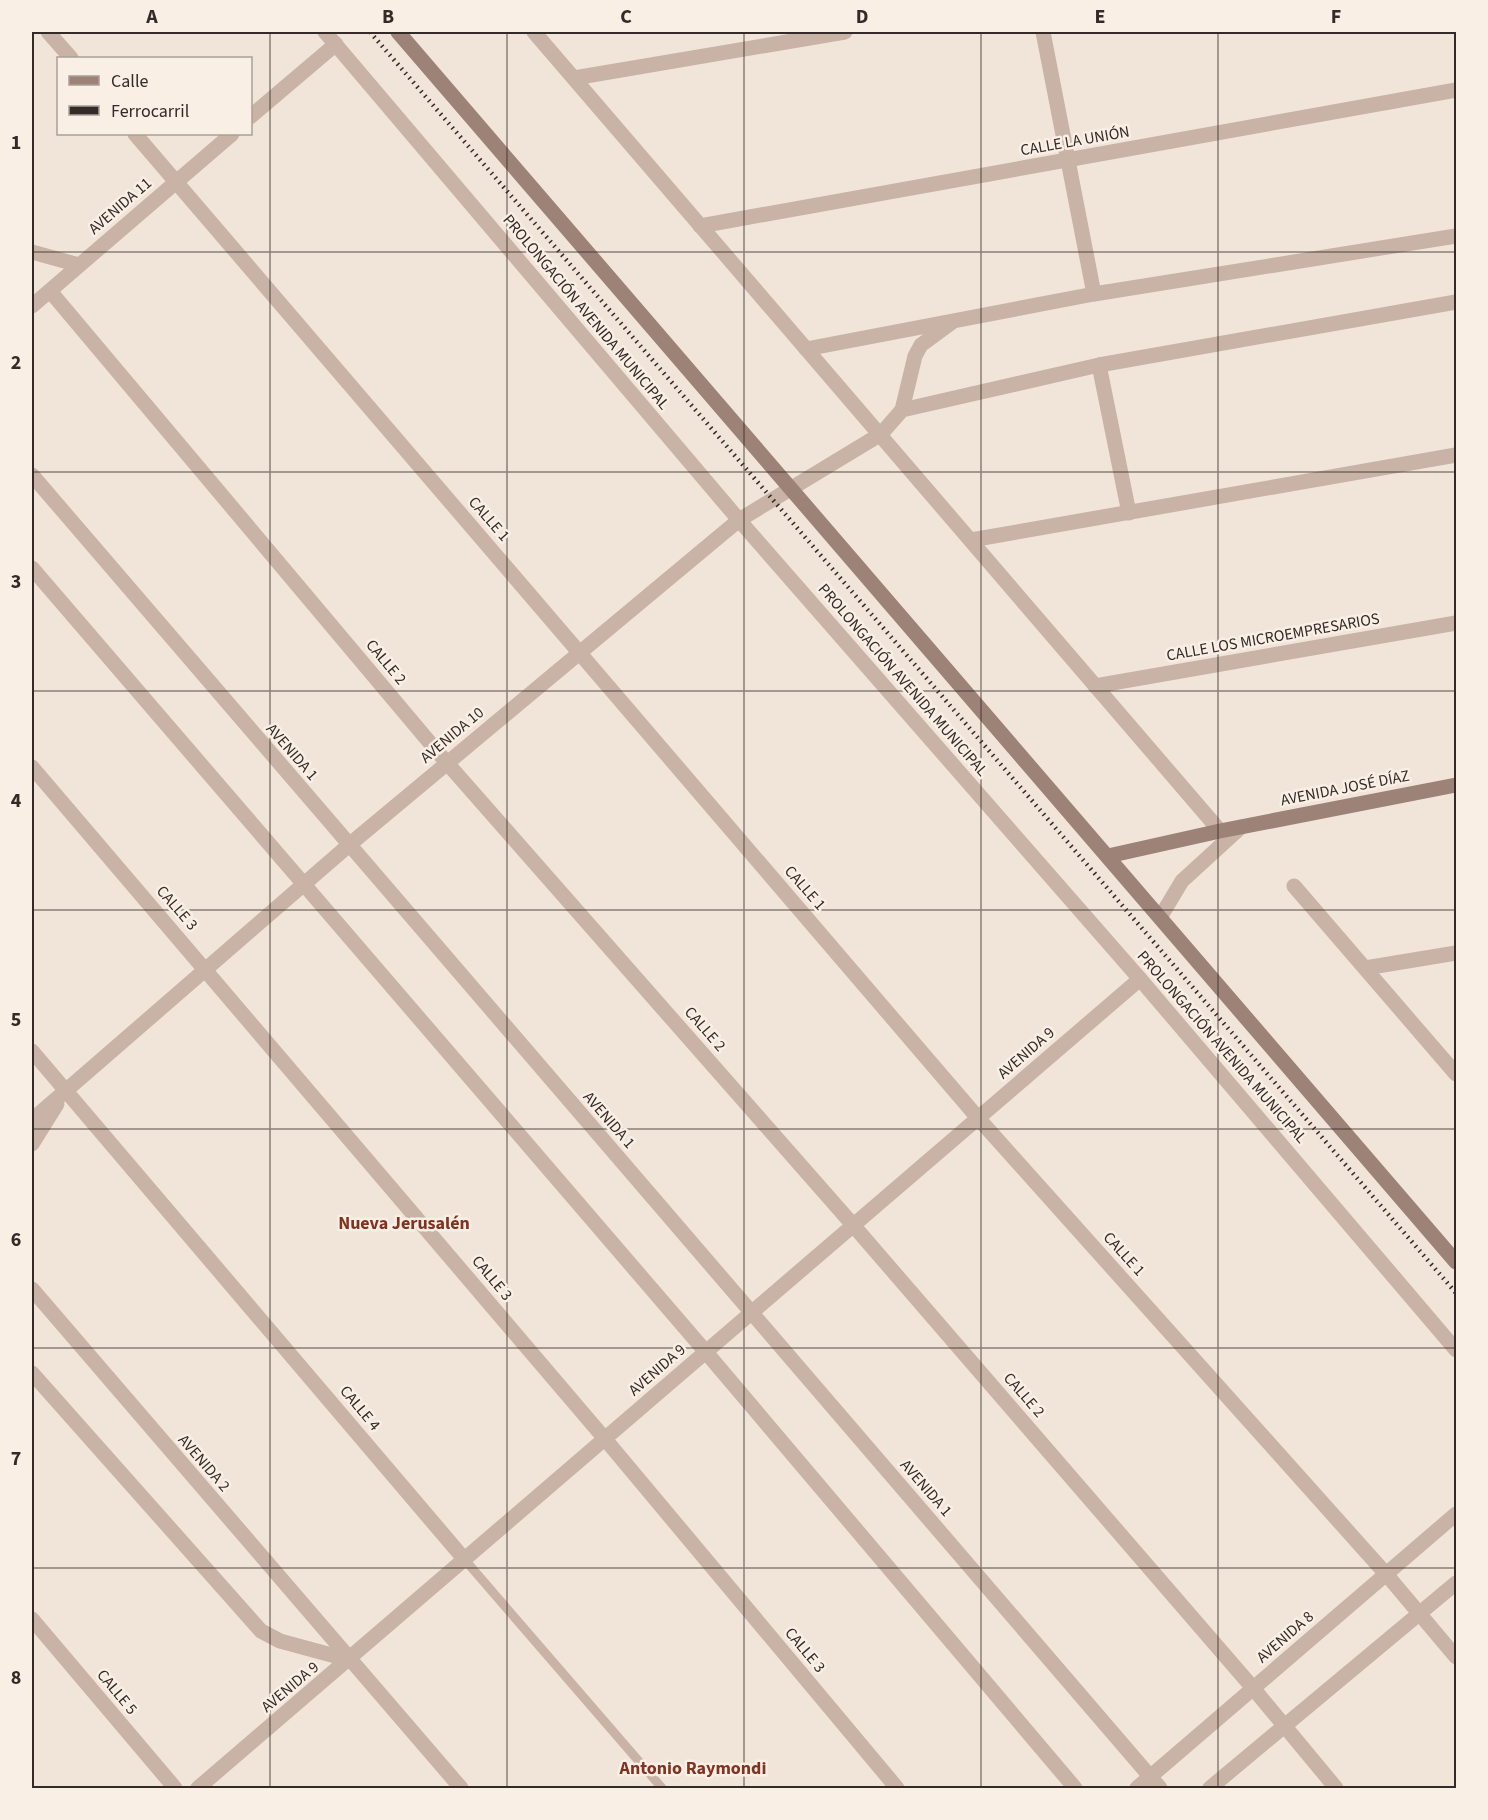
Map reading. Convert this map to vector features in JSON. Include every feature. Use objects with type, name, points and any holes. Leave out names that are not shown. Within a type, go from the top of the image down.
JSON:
[{"type":"main road","points":[[398,32],[1161,916],[1456,1262]]},
{"type":"main road","name":"AVENIDA JOSÉ DÍAZ","points":[[1108,856],[1220,831],[1456,785]]},
{"type":"street","points":[[48,32],[70,57]]},
{"type":"street","name":"PROLONGACIÓN AVENIDA MUNICIPAL","points":[[325,32],[739,520],[1140,980],[1456,1350]]},
{"type":"street","points":[[534,32],[1220,831]]},
{"type":"street","points":[[574,78],[845,32]]},
{"type":"street","points":[[1043,32],[1094,294]]},
{"type":"street","points":[[252,115],[336,44]]},
{"type":"street","name":"CALLE LA UNIÓN","points":[[700,226],[1456,90]]},
{"type":"street","name":"CALLE 1","points":[[136,135],[978,1118],[1386,1574],[1456,1657]]},
{"type":"street","name":"AVENIDA 11","points":[[32,306],[231,135]]},
{"type":"street","points":[[806,349],[1094,294],[1456,236]]},
{"type":"street","points":[[32,252],[79,265]]},
{"type":"street","name":"CALLE 2","points":[[50,291],[447,763],[853,1225],[1284,1724],[1336,1788]]},
{"type":"street","points":[[953,321],[921,345],[915,356],[902,410],[1099,365],[1456,302]]},
{"type":"street","points":[[1099,365],[1129,513]]},
{"type":"street","name":"AVENIDA 10","points":[[32,1120],[304,883],[739,520],[881,434],[902,410]]},
{"type":"street","points":[[971,540],[1456,455]]},
{"type":"street","name":"AVENIDA 1","points":[[32,475],[1155,1783]]},
{"type":"street","points":[[32,568],[705,1351],[1075,1788]]},
{"type":"street","name":"CALLE LOS MICROEMPRESARIOS","points":[[1095,686],[1456,623]]},
{"type":"street","name":"CALLE 3","points":[[32,767],[206,969],[897,1788]]},
{"type":"street","points":[[1161,916],[1182,881],[1241,827]]},
{"type":"street","points":[[1294,886],[1453,1066]]},
{"type":"street","points":[[1365,968],[1456,952]]},
{"type":"street","name":"AVENIDA 9","points":[[198,1788],[350,1660],[705,1351],[1140,980]]},
{"type":"street","name":"CALLE 4","points":[[32,1051],[465,1560]]},
{"type":"street","name":"AVENIDA 10","points":[[32,1144],[66,1090]]},
{"type":"street","name":"AVENIDA 2","points":[[32,1289],[461,1788]]},
{"type":"street","points":[[32,1373],[261,1631],[280,1641],[350,1660]]},
{"type":"street","name":"AVENIDA 8","points":[[1137,1788],[1155,1783],[1253,1688],[1456,1514]]},
{"type":"street","points":[[1210,1788],[1456,1583]]},
{"type":"street","name":"CALLE 5","points":[[32,1618],[175,1788]]},
{"type":"lane","name":"CALLE 4","points":[[465,1560],[662,1788]]},
{"type":"railway","points":[[370,32],[1456,1293]]},
{"type":"district","name":"Nueva Jerusalén","points":[[404,1223]]},
{"type":"district","name":"Antonio Raymondi","points":[[693,1768]]}]
